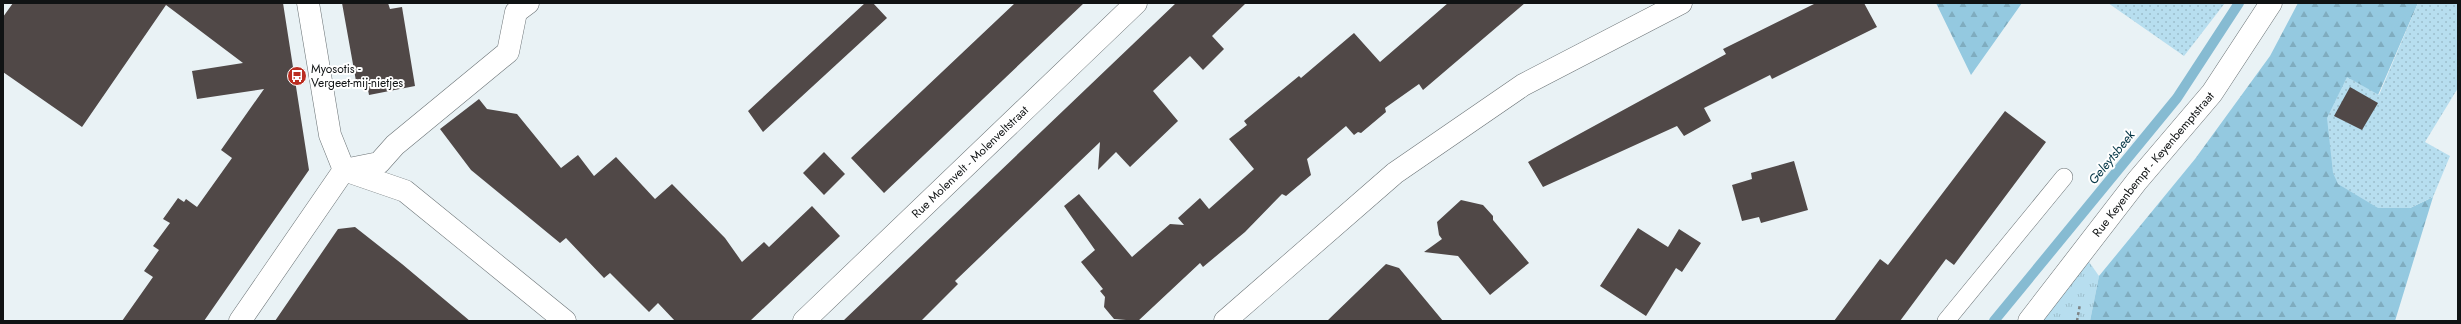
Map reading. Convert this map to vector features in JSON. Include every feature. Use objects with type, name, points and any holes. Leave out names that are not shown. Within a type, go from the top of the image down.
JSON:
[{"type":"street","points":[[308,3],[330,135],[344,170],[405,191],[565,321]]},
{"type":"street","points":[[240,321],[344,170],[379,163],[395,145],[508,52],[516,12],[528,3]]},
{"type":"street","name":"Rue Molenvelt - Molenveltstraat","points":[[804,321],[1136,3]]},
{"type":"street","points":[[1225,321],[1395,174],[1523,85],[1658,8],[1681,3]]},
{"type":"street","name":"Rue Keyenbempt - Keyenbemptstraat","points":[[2030,321],[2137,181],[2212,93],[2271,3]]},
{"type":"lane","points":[[1946,321],[2064,177]]},
{"type":"green space","points":[[1936,3],[2022,3],[1971,75]]},
{"type":"green space","points":[[2108,3],[2225,3],[2184,56]]},
{"type":"green space","points":[[2298,3],[2418,3],[2378,95],[2410,208],[2433,197],[2395,321],[2090,321],[2099,276],[2195,159],[2270,56]]},
{"type":"green space","points":[[2418,3],[2458,3],[2458,88],[2425,142],[2450,156],[2433,197],[2410,208],[2378,208],[2338,184],[2333,173],[2327,118],[2347,77],[2379,95]]},
{"type":"green space","points":[[2087,259],[2099,276],[2090,321],[2042,321]]},
{"type":"building","points":[[13,3],[283,3],[309,170],[204,321],[122,321],[153,277],[144,271],[159,250],[153,246],[170,223],[163,219],[178,198],[184,202],[186,199],[197,207],[232,158],[221,150],[264,89],[197,99],[192,71],[243,63],[166,5],[82,127],[3,72],[3,17]]},
{"type":"building","points":[[342,3],[388,3],[390,9],[402,7],[415,86],[369,95],[366,79],[356,81]]},
{"type":"building","points":[[865,3],[873,3],[887,18],[763,132],[748,111]]},
{"type":"building","points":[[1015,3],[1084,3],[884,193],[851,158]]},
{"type":"building","points":[[1176,3],[1246,3],[1212,36],[1224,49],[1203,70],[1190,56],[1153,91],[1178,121],[1130,167],[1116,152],[1098,170],[1100,142],[955,281],[958,284],[921,321],[843,321]]},
{"type":"building","points":[[1448,3],[1525,3],[1423,90],[1419,84],[1385,108],[1386,112],[1361,133],[1358,132],[1354,135],[1346,126],[1307,159],[1311,175],[1286,196],[1282,194],[1245,232],[1203,267],[1200,263],[1138,321],[1114,319],[1104,307],[1105,297],[1100,291],[1103,289],[1081,262],[1095,250],[1064,206],[1079,194],[1132,257],[1170,224],[1184,225],[1178,218],[1200,198],[1209,209],[1254,169],[1229,139],[1247,125],[1244,121],[1299,76],[1301,78],[1354,33],[1380,62]]},
{"type":"building","points":[[1816,3],[1864,3],[1877,27],[1772,79],[1770,75],[1704,108],[1711,121],[1684,136],[1677,126],[1543,187],[1528,162],[1726,54],[1723,49]]},
{"type":"building","points":[[2350,87],[2378,103],[2362,130],[2334,116]]},
{"type":"building","points":[[479,99],[487,109],[517,114],[561,168],[578,155],[594,176],[616,157],[655,199],[672,184],[725,238],[742,262],[764,242],[769,247],[812,206],[840,236],[750,321],[675,321],[658,303],[649,312],[610,273],[604,278],[566,238],[560,243],[471,170],[440,129]]},
{"type":"building","points":[[2005,111],[2046,142],[1954,265],[1946,259],[1900,321],[1834,321],[1880,259],[1888,265]]},
{"type":"building","points":[[824,152],[845,174],[824,195],[803,173]]},
{"type":"building","points":[[1794,161],[1808,210],[1761,223],[1759,217],[1742,221],[1732,185],[1752,179],[1751,173]]},
{"type":"building","points":[[1461,200],[1483,205],[1493,216],[1493,220],[1529,263],[1490,295],[1458,256],[1424,252],[1442,239],[1439,235],[1437,222]]},
{"type":"building","points":[[355,227],[470,321],[275,321],[338,229]]},
{"type":"building","points":[[1638,228],[1668,247],[1679,229],[1701,243],[1682,272],[1676,268],[1646,316],[1600,286]]},
{"type":"building","points":[[1386,264],[1399,268],[1443,321],[1327,321]]},
{"type":"waterway","name":"Geleytsbeek","points":[[1994,321],[2177,98],[2239,3]]},
{"type":"place","name":"Myosotis - Vergeet-mij-nietjes","points":[[297,76]]}]
